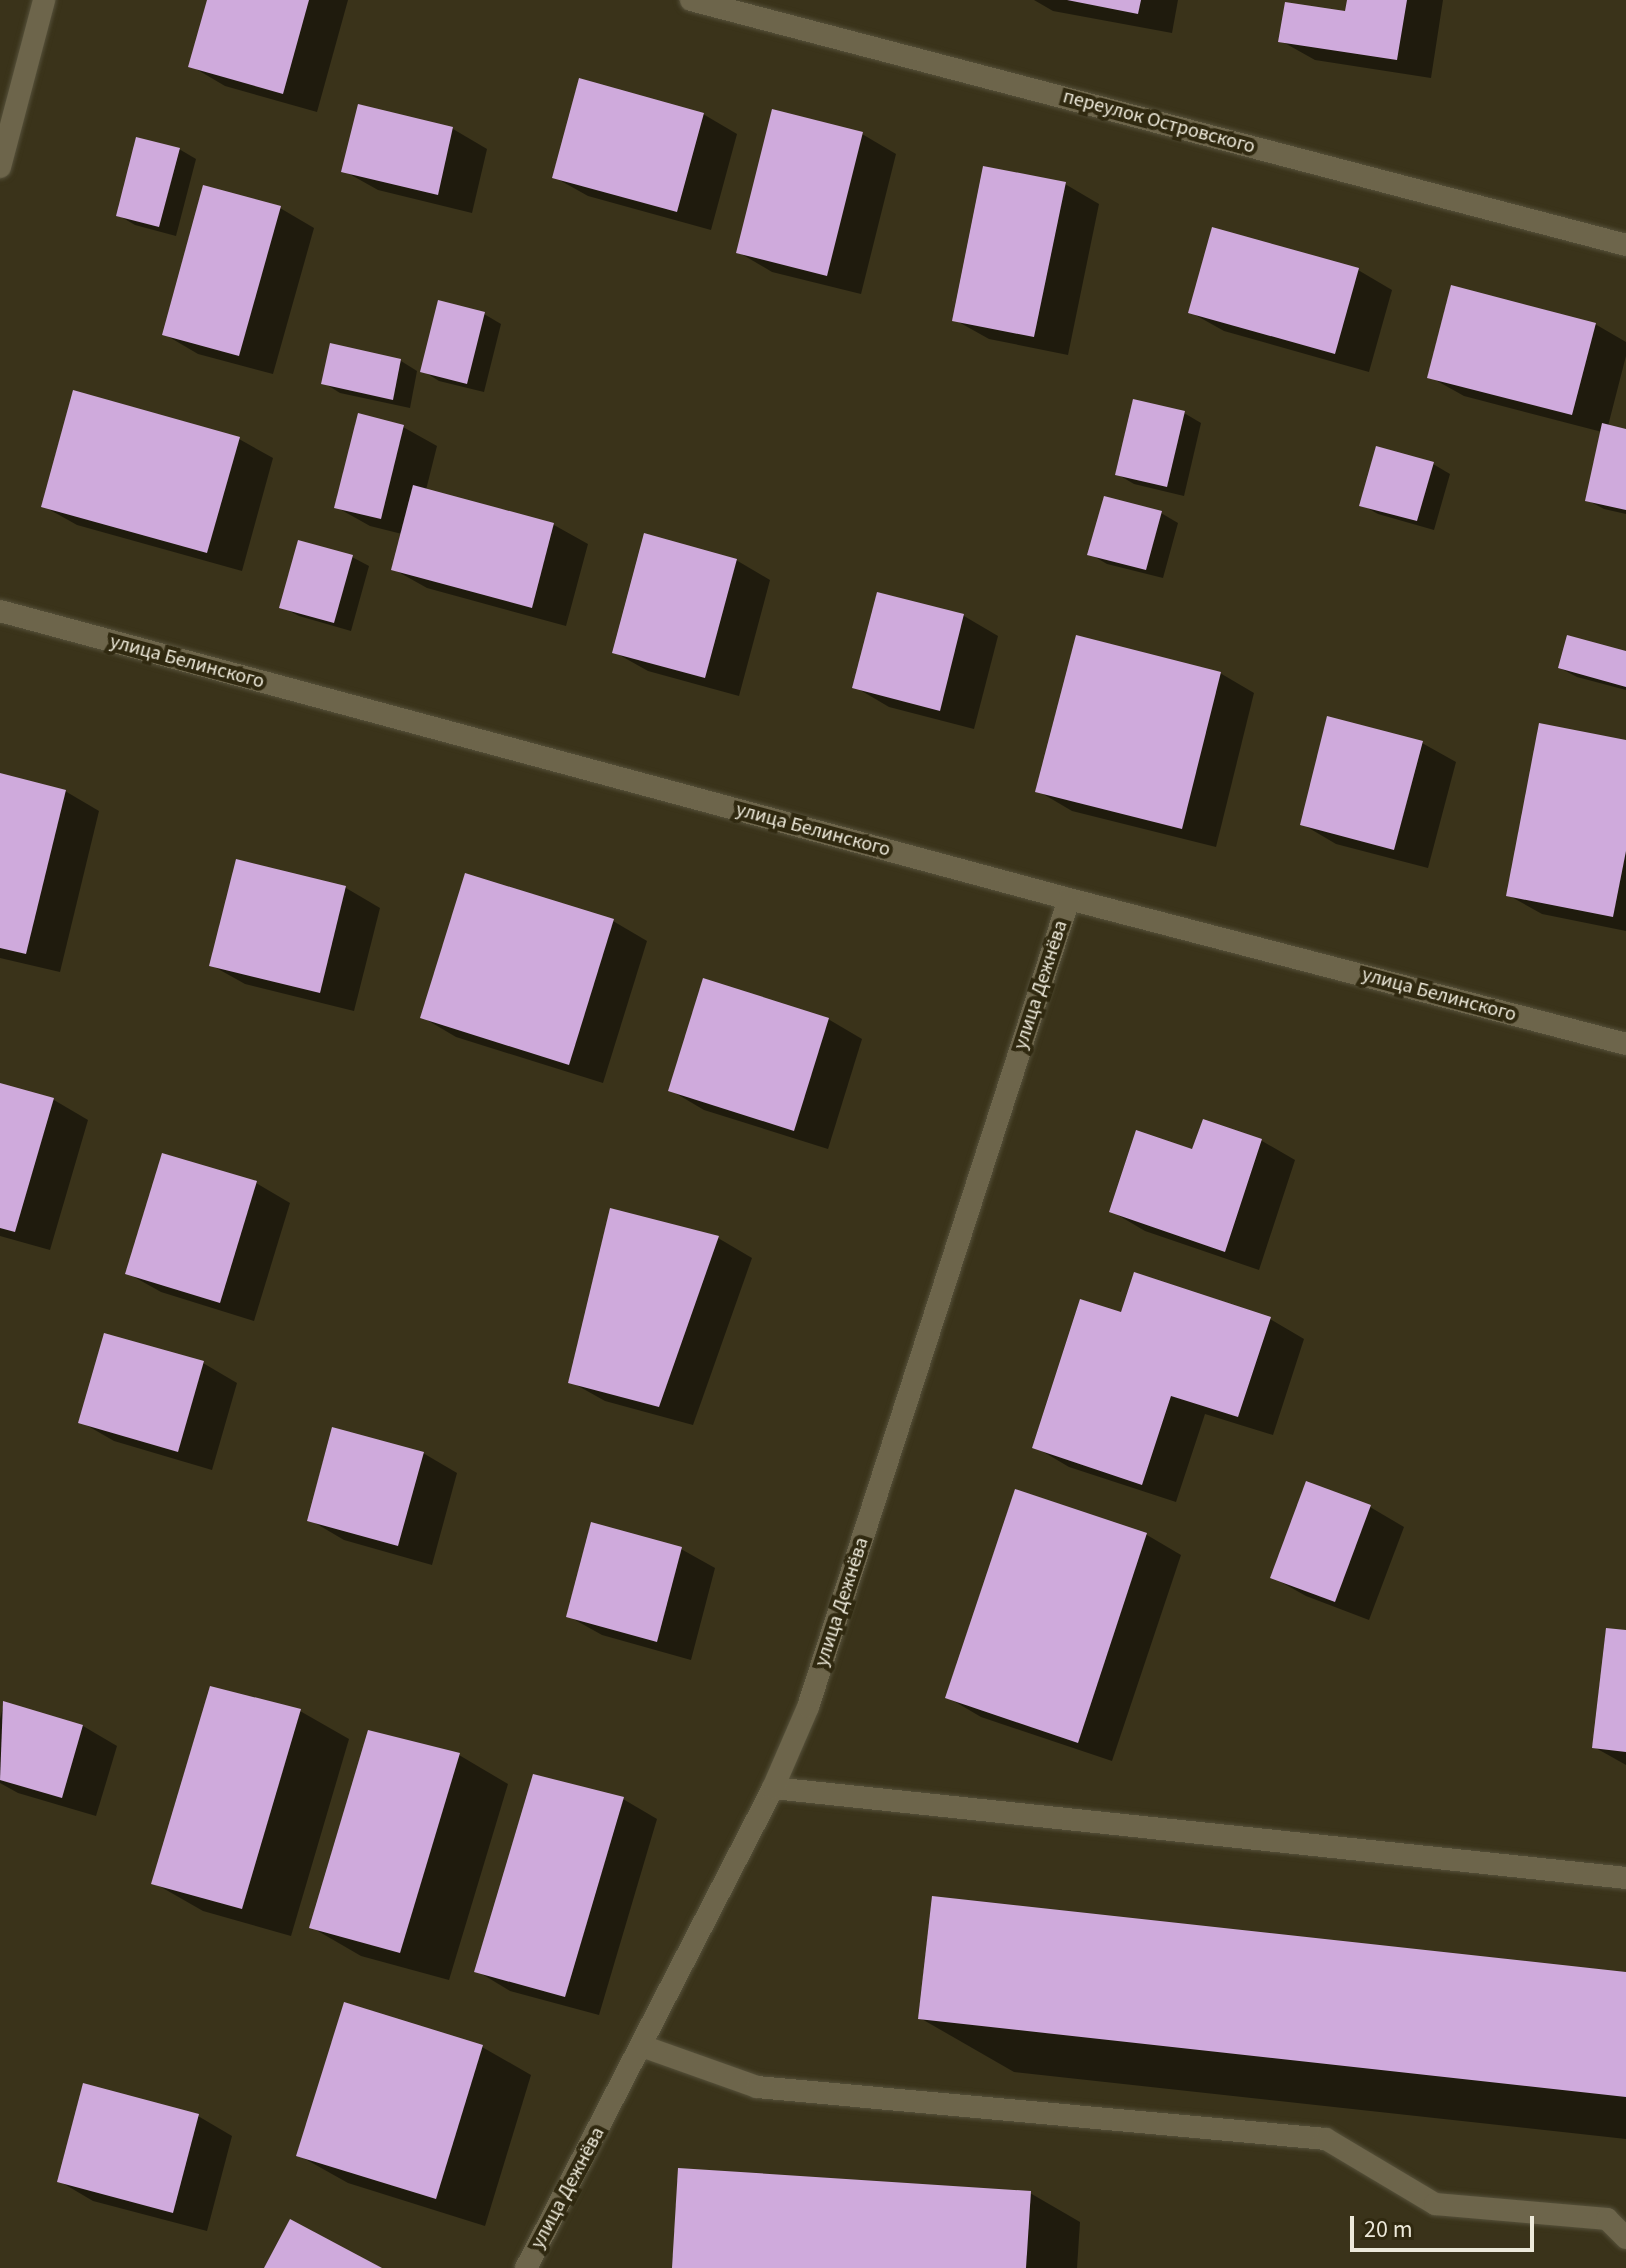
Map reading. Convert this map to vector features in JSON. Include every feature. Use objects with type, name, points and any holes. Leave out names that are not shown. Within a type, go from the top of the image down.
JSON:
[{"type":"street","points":[[0,167],[44,0]]},
{"type":"street","name":"переулок Островского","points":[[691,0],[1626,245]]},
{"type":"street","name":"улица Белинского","points":[[0,611],[1069,899],[1626,1044]]},
{"type":"street","name":"улица Дежнёва","points":[[526,2268],[773,1788],[813,1692],[1069,899]]},
{"type":"street","points":[[773,1788],[1626,1878]]},
{"type":"street","points":[[642,2046],[757,2087],[1326,2139],[1435,2204],[1607,2219],[1626,2238]]},
{"type":"building","points":[[207,0],[309,0],[283,94],[188,67]]},
{"type":"building","points":[[1067,0],[1141,0],[1138,14]]},
{"type":"building","points":[[1347,0],[1407,0],[1397,60],[1278,42],[1285,2],[1345,11]]},
{"type":"building","points":[[579,78],[704,113],[677,212],[552,178]]},
{"type":"building","points":[[358,104],[453,127],[438,195],[341,172]]},
{"type":"building","points":[[772,109],[863,132],[827,276],[736,253]]},
{"type":"building","points":[[136,137],[180,148],[159,227],[116,216]]},
{"type":"building","points":[[983,166],[1066,182],[1034,337],[952,321]]},
{"type":"building","points":[[203,185],[281,206],[239,356],[162,335]]},
{"type":"building","points":[[1212,227],[1359,268],[1335,354],[1188,313]]},
{"type":"building","points":[[1451,285],[1596,323],[1572,415],[1427,378]]},
{"type":"building","points":[[438,300],[485,312],[467,384],[420,372]]},
{"type":"building","points":[[330,343],[401,359],[393,400],[321,384]]},
{"type":"building","points":[[73,390],[240,437],[207,553],[41,507]]},
{"type":"building","points":[[1133,399],[1185,411],[1167,487],[1115,475]]},
{"type":"building","points":[[358,413],[404,425],[381,519],[334,508]]},
{"type":"building","points":[[1602,423],[1626,429],[1626,510],[1585,501]]},
{"type":"building","points":[[1376,446],[1434,462],[1417,521],[1359,506]]},
{"type":"building","points":[[413,485],[554,523],[532,608],[391,570]]},
{"type":"building","points":[[1104,496],[1162,511],[1146,570],[1087,555]]},
{"type":"building","points":[[644,533],[737,559],[705,678],[612,653]]},
{"type":"building","points":[[298,540],[353,555],[334,623],[279,608]]},
{"type":"building","points":[[877,592],[964,614],[940,711],[852,688]]},
{"type":"building","points":[[1076,635],[1221,672],[1182,829],[1035,792]]},
{"type":"building","points":[[1567,635],[1626,651],[1626,687],[1558,668]]},
{"type":"building","points":[[1327,716],[1423,741],[1394,850],[1300,825]]},
{"type":"building","points":[[1539,723],[1626,740],[1626,851],[1613,917],[1506,896]]},
{"type":"building","points":[[0,773],[66,790],[26,954],[0,948]]},
{"type":"building","points":[[236,859],[346,886],[320,993],[209,966]]},
{"type":"building","points":[[465,873],[614,919],[569,1065],[420,1018]]},
{"type":"building","points":[[703,978],[829,1018],[794,1131],[668,1091]]},
{"type":"building","points":[[0,1083],[54,1098],[15,1232],[0,1228]]},
{"type":"building","points":[[1203,1119],[1262,1139],[1225,1252],[1109,1212],[1136,1130],[1192,1149]]},
{"type":"building","points":[[162,1153],[257,1181],[220,1303],[125,1274]]},
{"type":"building","points":[[610,1208],[719,1236],[659,1407],[568,1383]]},
{"type":"building","points":[[1134,1272],[1271,1317],[1238,1417],[1171,1396],[1142,1485],[1032,1448],[1080,1299],[1121,1312]]},
{"type":"building","points":[[104,1333],[204,1361],[178,1452],[78,1423]]},
{"type":"building","points":[[332,1427],[424,1452],[398,1546],[307,1521]]},
{"type":"building","points":[[1306,1481],[1371,1505],[1335,1602],[1270,1578]]},
{"type":"building","points":[[1015,1489],[1147,1533],[1078,1743],[945,1698]]},
{"type":"building","points":[[591,1522],[682,1547],[657,1642],[566,1617]]},
{"type":"building","points":[[1606,1628],[1626,1630],[1626,1752],[1592,1748]]},
{"type":"building","points":[[210,1686],[301,1709],[242,1909],[151,1884]]},
{"type":"building","points":[[3,1701],[83,1725],[62,1798],[0,1780]]},
{"type":"building","points":[[368,1730],[460,1753],[400,1953],[309,1928]]},
{"type":"building","points":[[533,1774],[624,1797],[565,1997],[474,1972]]},
{"type":"building","points":[[932,1896],[1626,1972],[1626,2097],[918,2019]]},
{"type":"building","points":[[344,2002],[483,2045],[436,2199],[296,2156]]},
{"type":"building","points":[[83,2083],[199,2114],[173,2213],[57,2182]]},
{"type":"building","points":[[678,2168],[1031,2191],[1026,2268],[672,2268]]},
{"type":"building","points":[[290,2219],[382,2268],[264,2268]]}]
